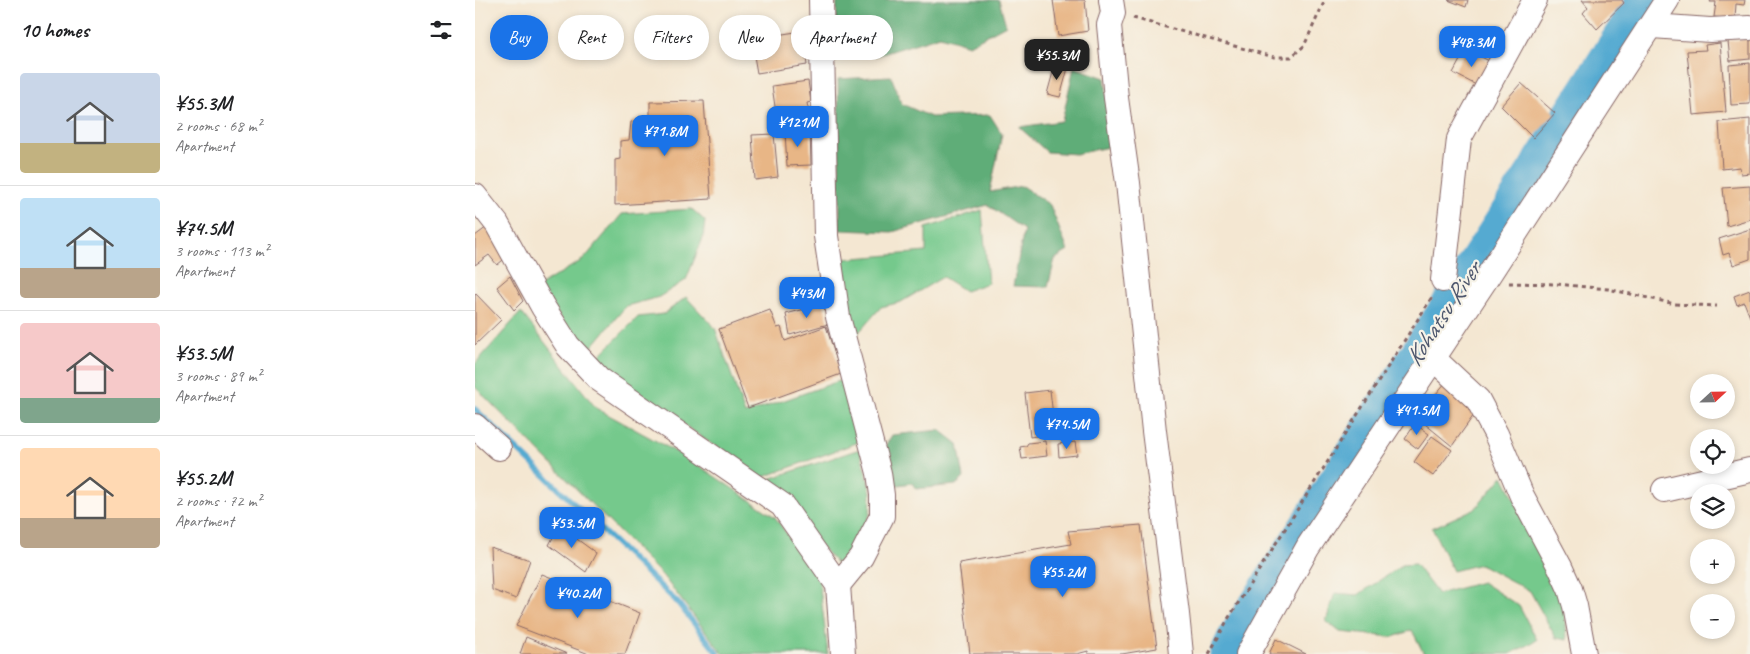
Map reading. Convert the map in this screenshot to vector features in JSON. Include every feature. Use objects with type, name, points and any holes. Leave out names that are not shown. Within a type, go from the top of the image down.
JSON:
[{"type":"street","points":[[821,0],[826,236],[838,317],[879,472],[882,495],[882,516],[861,557],[838,585]]},
{"type":"street","points":[[1443,280],[1459,139],[1535,0]]},
{"type":"street","points":[[1248,654],[1308,547],[1434,359],[1652,26],[1667,0]]},
{"type":"street","points":[[1112,6],[1109,25],[1116,98],[1128,182],[1154,431],[1181,654]]},
{"type":"street","points":[[1652,26],[1710,30],[1750,28]]},
{"type":"street","points":[[475,196],[497,224],[543,307],[568,346],[599,379],[782,505],[838,585],[843,654]]},
{"type":"street","points":[[1434,359],[1478,400],[1496,434],[1522,496],[1570,589],[1584,654]]},
{"type":"street","points":[[475,426],[499,448]]},
{"type":"street","points":[[1664,490],[1750,470]]},
{"type":"path","points":[[1112,6],[1274,57],[1291,57],[1305,46],[1325,0]]},
{"type":"path","points":[[1486,279],[1499,283],[1556,284],[1608,289],[1675,304],[1717,306]]},
{"type":"path","points":[[1209,654],[1228,619],[1443,280]]},
{"type":"green space","points":[[837,0],[999,0],[1006,25],[969,45],[940,36],[893,51],[893,15],[836,15]]},
{"type":"green space","points":[[1074,67],[1105,78],[1113,146],[1076,154],[1047,152],[1019,127],[1062,121]]},
{"type":"green space","points":[[891,76],[902,104],[931,117],[990,115],[1002,134],[990,192],[1022,186],[1050,205],[1068,251],[1055,259],[1048,287],[1013,286],[1024,230],[988,205],[892,232],[840,230],[838,79]]},
{"type":"green space","points":[[692,209],[705,221],[703,238],[686,280],[659,297],[626,306],[585,355],[539,286],[584,259],[622,214]]},
{"type":"green space","points":[[982,210],[988,283],[965,291],[943,277],[901,302],[881,307],[853,339],[843,259],[926,252],[926,228]]},
{"type":"green space","points":[[686,297],[715,328],[745,414],[842,380],[859,442],[761,478],[593,362],[638,317],[664,314]]},
{"type":"green space","points":[[521,312],[596,408],[689,459],[775,517],[819,580],[828,654],[723,654],[663,576],[475,387],[475,364]]},
{"type":"green space","points":[[940,430],[958,444],[964,478],[956,485],[916,489],[912,483],[891,486],[885,446],[892,435]]},
{"type":"green space","points":[[860,449],[871,493],[870,514],[843,567],[834,561],[763,481]]},
{"type":"green space","points":[[1503,476],[1564,596],[1567,640],[1556,638],[1530,591],[1480,564],[1453,571],[1432,528],[1476,508]]},
{"type":"green space","points":[[1415,564],[1438,594],[1482,582],[1519,606],[1537,640],[1510,654],[1424,654],[1412,630],[1393,637],[1340,632],[1326,621],[1335,593],[1358,595],[1402,565]]},
{"type":"building","points":[[1053,0],[1085,0],[1088,31],[1058,36]]},
{"type":"building","points":[[1448,0],[1468,0],[1466,7]]},
{"type":"building","points":[[1582,0],[1622,0],[1624,3],[1597,29],[1583,13],[1588,7]]},
{"type":"building","points":[[1711,0],[1745,0],[1744,5],[1736,4],[1735,19],[1714,17],[1716,2],[1710,2]]},
{"type":"building","points":[[791,33],[791,60],[806,60],[807,65],[757,73],[755,60],[781,60],[781,34]]},
{"type":"building","points":[[1750,39],[1750,59],[1730,61],[1728,41]]},
{"type":"building","points":[[1720,43],[1726,112],[1693,115],[1687,51],[1706,50],[1705,45]]},
{"type":"building","points":[[1466,49],[1491,62],[1478,86],[1453,73]]},
{"type":"building","points":[[1750,63],[1750,104],[1731,105],[1729,65]]},
{"type":"building","points":[[1055,65],[1068,68],[1060,97],[1047,94]]},
{"type":"building","points":[[808,81],[811,102],[807,103],[811,122],[778,127],[772,86]]},
{"type":"building","points":[[1521,83],[1555,113],[1533,138],[1501,106]]},
{"type":"building","points":[[704,101],[711,199],[615,205],[615,160],[620,159],[620,141],[629,140],[631,122],[650,118],[650,102]]},
{"type":"building","points":[[1750,119],[1750,173],[1741,174],[1740,167],[1722,169],[1719,122]]},
{"type":"building","points":[[810,130],[811,165],[787,166],[785,131]]},
{"type":"building","points":[[774,134],[778,177],[755,180],[752,135]]},
{"type":"building","points":[[1750,186],[1750,219],[1727,226],[1723,188]]},
{"type":"building","points":[[487,227],[508,256],[497,265],[489,255],[475,265],[475,236]]},
{"type":"building","points":[[1750,229],[1750,259],[1733,265],[1729,253],[1723,255],[1719,239]]},
{"type":"building","points":[[510,276],[523,301],[514,310],[497,287]]},
{"type":"building","points":[[1750,290],[1750,317],[1744,302],[1737,305],[1734,296]]},
{"type":"building","points":[[475,293],[501,320],[475,345]]},
{"type":"building","points":[[824,304],[828,324],[790,335],[786,314]]},
{"type":"building","points":[[770,310],[777,328],[781,327],[785,341],[826,326],[841,374],[748,408],[719,329]]},
{"type":"building","points":[[1446,382],[1476,412],[1452,446],[1425,424],[1437,407],[1430,401]]},
{"type":"building","points":[[1050,390],[1055,433],[1030,437],[1025,393]]},
{"type":"building","points":[[1415,424],[1429,434],[1418,449],[1405,439]]},
{"type":"building","points":[[1432,436],[1452,450],[1433,476],[1414,462]]},
{"type":"building","points":[[1045,441],[1047,456],[1022,459],[1020,447],[1026,446],[1028,443]]},
{"type":"building","points":[[1075,442],[1077,455],[1059,457],[1058,444]]},
{"type":"building","points":[[1141,525],[1157,648],[1122,654],[1088,654],[1088,651],[1077,654],[970,654],[959,563],[1071,544],[1068,531]]},
{"type":"building","points":[[559,526],[596,553],[586,572],[549,545]]},
{"type":"building","points":[[490,547],[530,560],[516,599],[492,590]]},
{"type":"building","points":[[542,574],[640,613],[625,654],[589,654],[516,626]]},
{"type":"building","points":[[526,637],[567,654],[520,654]]},
{"type":"building","points":[[1276,639],[1306,654],[1269,654]]},
{"type":"waterway","name":"Kohatsu River","points":[[1227,654],[1233,641],[1644,0]]},
{"type":"waterway","points":[[475,409],[678,603],[718,654]]}]
